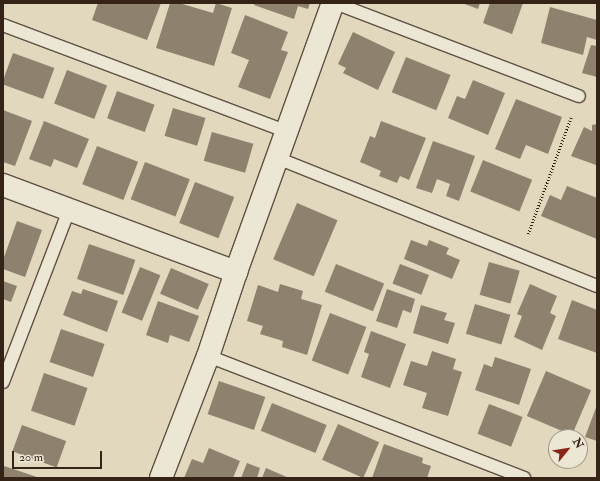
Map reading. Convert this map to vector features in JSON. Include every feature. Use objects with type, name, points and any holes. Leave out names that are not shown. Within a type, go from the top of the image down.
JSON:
[{"type":"street","points":[[161,478],[208,356],[236,272],[334,3]]},
{"type":"street","points":[[3,185],[236,272]]},
{"type":"lane","points":[[334,3],[579,96]]},
{"type":"lane","points":[[3,25],[287,132]]},
{"type":"lane","points":[[277,158],[597,286]]},
{"type":"lane","points":[[3,382],[69,210]]},
{"type":"lane","points":[[208,356],[524,478]]},
{"type":"path","points":[[521,256],[579,96]]},
{"type":"building","points":[[98,3],[161,3],[147,40],[92,20]]},
{"type":"building","points":[[170,3],[179,3],[213,13],[216,3],[232,8],[214,66],[156,48]]},
{"type":"building","points":[[255,3],[310,3],[308,9],[298,6],[294,19],[254,5]]},
{"type":"building","points":[[462,3],[480,3],[478,9]]},
{"type":"building","points":[[490,3],[523,3],[512,34],[483,23]]},
{"type":"building","points":[[550,7],[597,20],[597,40],[587,37],[583,55],[541,43]]},
{"type":"building","points":[[245,15],[288,32],[281,50],[288,52],[270,99],[238,87],[249,60],[231,53]]},
{"type":"building","points":[[353,32],[395,52],[378,90],[343,73],[346,68],[338,64]]},
{"type":"building","points":[[591,45],[597,46],[597,77],[582,73]]},
{"type":"building","points":[[13,53],[54,68],[43,99],[3,84],[3,80]]},
{"type":"building","points":[[406,57],[451,75],[436,110],[392,92]]},
{"type":"building","points":[[67,70],[107,85],[94,119],[54,104]]},
{"type":"building","points":[[473,80],[505,93],[488,135],[448,118],[457,96],[465,99]]},
{"type":"building","points":[[117,91],[155,105],[145,132],[107,118]]},
{"type":"building","points":[[516,99],[562,117],[548,154],[526,145],[520,159],[495,149]]},
{"type":"building","points":[[173,108],[206,118],[197,146],[165,136]]},
{"type":"building","points":[[3,110],[32,121],[15,166],[3,162]]},
{"type":"building","points":[[44,121],[89,139],[77,168],[54,159],[51,167],[29,159]]},
{"type":"building","points":[[381,121],[426,138],[409,180],[400,176],[397,183],[379,176],[381,171],[360,162],[370,136],[375,138]]},
{"type":"building","points":[[597,124],[596,171],[596,165],[571,156],[584,127],[592,131],[592,125]]},
{"type":"building","points":[[212,132],[253,144],[245,173],[204,161]]},
{"type":"building","points":[[433,141],[475,156],[459,201],[446,196],[450,184],[437,179],[432,193],[416,188]]},
{"type":"building","points":[[97,146],[138,162],[123,200],[82,184]]},
{"type":"building","points":[[483,160],[532,180],[519,211],[470,192]]},
{"type":"building","points":[[145,162],[190,179],[175,217],[131,199]]},
{"type":"building","points":[[195,182],[234,197],[218,238],[179,223]]},
{"type":"building","points":[[567,186],[597,198],[597,239],[541,216],[550,195],[561,200]]},
{"type":"building","points":[[297,203],[338,220],[314,276],[273,259]]},
{"type":"building","points":[[17,221],[42,230],[25,277],[3,269],[3,260]]},
{"type":"building","points":[[411,240],[427,246],[429,240],[449,248],[446,254],[460,260],[452,279],[404,259]]},
{"type":"building","points":[[89,244],[135,260],[123,295],[77,279]]},
{"type":"building","points":[[489,262],[520,271],[510,304],[480,295]]},
{"type":"building","points":[[336,264],[384,283],[373,311],[325,292]]},
{"type":"building","points":[[400,264],[429,275],[421,295],[392,284]]},
{"type":"building","points":[[140,267],[160,275],[142,321],[122,312]]},
{"type":"building","points":[[171,268],[209,284],[198,310],[160,294]]},
{"type":"building","points":[[3,281],[17,286],[11,302],[3,299]]},
{"type":"building","points":[[280,284],[303,291],[301,299],[322,305],[307,355],[282,347],[283,341],[260,334],[263,326],[247,321],[258,285],[278,292]]},
{"type":"building","points":[[530,284],[557,296],[550,313],[556,316],[542,350],[514,337],[522,316],[517,314]]},
{"type":"building","points":[[83,289],[118,301],[107,332],[63,315],[72,291],[81,294]]},
{"type":"building","points":[[387,289],[415,299],[411,313],[403,310],[397,328],[376,321]]},
{"type":"building","points":[[572,300],[597,310],[597,353],[558,339]]},
{"type":"building","points":[[158,301],[199,316],[189,342],[170,335],[168,343],[146,335]]},
{"type":"building","points":[[475,304],[510,315],[501,344],[466,334]]},
{"type":"building","points":[[421,305],[447,313],[444,320],[455,323],[448,344],[413,333]]},
{"type":"building","points":[[330,313],[366,327],[348,375],[312,361]]},
{"type":"building","points":[[61,329],[104,344],[93,377],[50,362]]},
{"type":"building","points":[[371,331],[406,344],[390,388],[361,377],[369,354],[364,352]]},
{"type":"building","points":[[432,351],[456,359],[453,369],[462,372],[448,416],[422,408],[427,393],[403,385],[411,361],[427,366]]},
{"type":"building","points":[[495,357],[531,369],[519,405],[475,390],[484,364],[492,367]]},
{"type":"building","points":[[546,371],[591,390],[575,429],[557,429],[527,416]]},
{"type":"building","points":[[44,373],[87,388],[74,426],[31,411]]},
{"type":"building","points":[[219,381],[265,397],[254,430],[208,414]]},
{"type":"building","points":[[272,403],[327,425],[315,453],[261,431]]},
{"type":"building","points":[[489,404],[523,417],[511,447],[478,434]]},
{"type":"building","points":[[597,405],[597,441],[588,438],[588,429]]},
{"type":"building","points":[[338,424],[379,442],[363,478],[322,460]]},
{"type":"building","points":[[22,425],[66,441],[57,467],[12,451]]},
{"type":"building","points":[[384,444],[423,458],[422,463],[431,466],[427,478],[372,478]]},
{"type":"building","points":[[209,448],[240,461],[233,478],[184,478],[192,459],[203,463]]},
{"type":"building","points":[[247,463],[260,468],[257,478],[241,478]]},
{"type":"building","points":[[4,466],[40,478],[3,478]]},
{"type":"building","points":[[266,468],[289,478],[262,478]]}]
